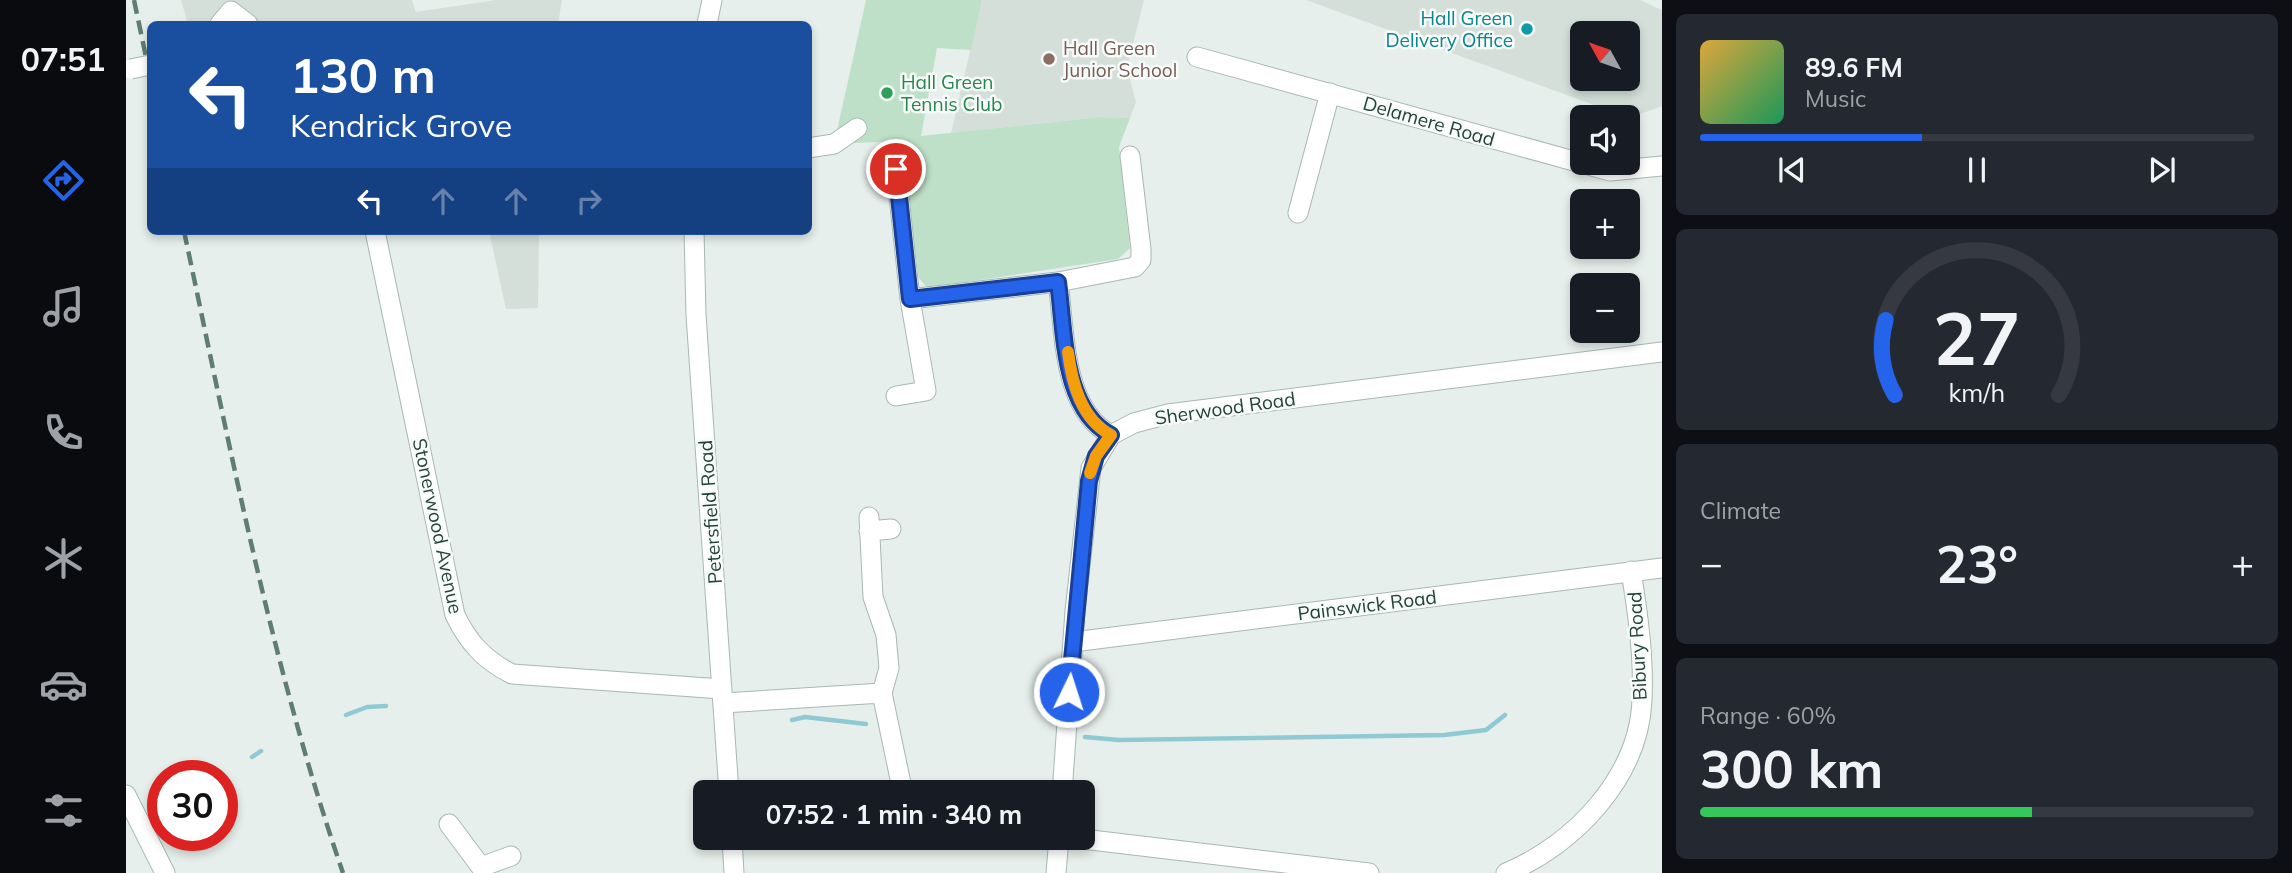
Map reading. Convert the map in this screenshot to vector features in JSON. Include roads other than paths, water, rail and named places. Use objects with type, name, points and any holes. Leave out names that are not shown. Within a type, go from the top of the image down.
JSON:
[{"type":"street","points":[[708,21],[712,0]]},
{"type":"street","points":[[223,21],[232,11],[244,21]]},
{"type":"street","name":"Delamere Road","points":[[1197,57],[1610,171],[1662,166]]},
{"type":"street","points":[[128,70],[147,66]]},
{"type":"street","points":[[1298,213],[1330,93]]},
{"type":"street","points":[[812,147],[834,144],[856,128]]},
{"type":"street","points":[[910,299],[1139,272],[1141,249],[1129,156]]},
{"type":"street","points":[[896,169],[910,299],[934,390],[896,396]]},
{"type":"street","name":"Stonerwood Avenue","points":[[376,235],[455,615],[465,635],[484,657],[512,674],[722,696],[882,693]]},
{"type":"street","name":"Petersfield Road","points":[[694,235],[728,780]]},
{"type":"street","points":[[1058,282],[1072,381],[1094,426],[1111,435],[1091,468],[1073,642],[1063,780]]},
{"type":"street","name":"Sherwood Road","points":[[1111,435],[1134,423],[1168,414],[1662,352]]},
{"type":"street","points":[[891,529],[869,524],[873,597],[886,635],[889,668],[882,693],[900,780]]},
{"type":"street","name":"Painswick Road","points":[[1073,642],[1662,568]]},
{"type":"street","name":"Bibury Road","points":[[1506,873],[1552,850],[1576,829],[1606,795],[1628,756],[1642,701],[1639,622],[1631,571]]},
{"type":"street","points":[[126,796],[164,873]]},
{"type":"street","points":[[449,824],[496,864]]},
{"type":"street","points":[[1095,840],[1369,873]]},
{"type":"street","points":[[733,850],[734,873]]},
{"type":"street","points":[[1056,873],[1058,850]]},
{"type":"waterway","points":[[346,715],[367,707],[386,706]]},
{"type":"waterway","points":[[1085,737],[1119,740],[1444,735],[1486,730],[1505,715]]},
{"type":"waterway","points":[[792,720],[805,717],[866,724]]},
{"type":"waterway","points":[[252,757],[261,751]]},
{"type":"railway","points":[[134,0],[147,62]]},
{"type":"railway","points":[[185,235],[273,635],[317,794],[343,873]]},
{"type":"place","name":"Hall Green Delivery Office","points":[[1527,29]]},
{"type":"place","name":"Hall Green Junior School","points":[[1049,59]]},
{"type":"place","name":"Hall Green Tennis Club","points":[[887,93]]}]
